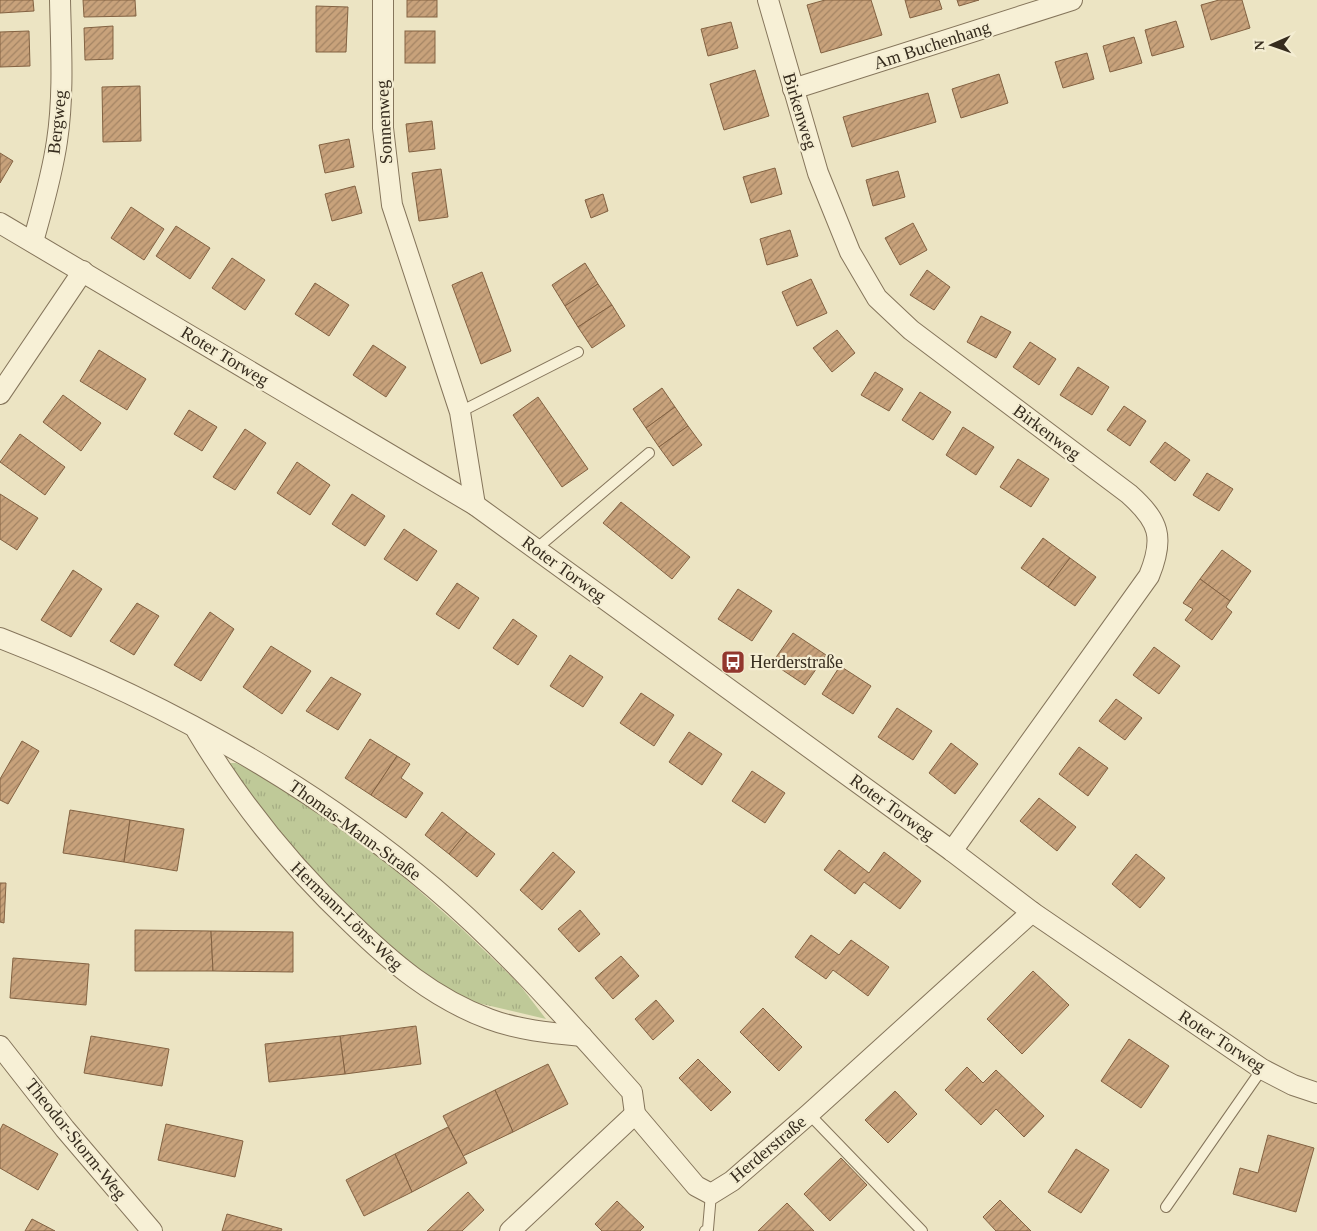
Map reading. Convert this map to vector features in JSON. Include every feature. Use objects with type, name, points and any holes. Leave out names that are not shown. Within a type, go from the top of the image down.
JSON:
[{"type":"street","name":"Bergweg","points":[[33,242],[50,180],[57,140],[62,63],[60,0]]},
{"type":"street","name":"Sonnenweg","points":[[383,0],[382,128],[392,205],[460,412]]},
{"type":"street","name":"Birkenweg","points":[[768,0],[818,173],[850,252],[878,298],[911,330],[1129,494],[1148,511],[1154,521],[1158,536],[1159,549],[1149,576],[952,851]]},
{"type":"street","name":"Am Buchenhang","points":[[793,90],[1072,0]]},
{"type":"street","name":"Roter Torweg","points":[[0,223],[475,505],[952,851],[1032,912],[1262,1069],[1293,1085],[1317,1092]]},
{"type":"street","points":[[0,394],[83,271]]},
{"type":"street","points":[[460,412],[475,505]]},
{"type":"street","name":"Thomas-Mann-Straße","points":[[0,638],[99,678],[196,729],[270,770],[388,851],[435,889],[481,931],[582,1036],[632,1092],[635,1114]]},
{"type":"street","name":"Hermann-Löns-Weg","points":[[196,729],[250,812],[280,850],[314,888],[392,962],[456,1005],[490,1020],[525,1029],[582,1036]]},
{"type":"street","name":"Herderstraße","points":[[635,1114],[696,1186],[711,1194],[732,1181],[810,1114],[1032,912]]},
{"type":"street","name":"Theodor-Storm-Weg","points":[[0,1046],[65,1129],[152,1231]]},
{"type":"street","points":[[510,1231],[635,1114]]},
{"type":"lane","points":[[460,412],[578,352]]},
{"type":"lane","points":[[536,549],[648,453]]},
{"type":"lane","points":[[1166,1207],[1262,1069]]},
{"type":"lane","points":[[810,1114],[922,1231]]},
{"type":"lane","points":[[708,1230],[711,1194]]},
{"type":"green space","points":[[230,763],[236,763],[264,777],[379,855],[460,927],[519,984],[546,1019],[465,1000],[396,960],[266,824],[227,768]]},
{"type":"building","points":[[0,0],[33,0],[34,11],[0,13]]},
{"type":"building","points":[[83,0],[135,0],[136,16],[84,17]]},
{"type":"building","points":[[407,0],[437,0],[437,17],[407,17]]},
{"type":"building","points":[[825,0],[871,0],[882,35],[821,53],[807,5]]},
{"type":"building","points":[[905,0],[939,0],[942,9],[910,18]]},
{"type":"building","points":[[957,0],[979,0],[959,6]]},
{"type":"building","points":[[1219,0],[1242,0],[1250,28],[1211,40],[1201,5]]},
{"type":"building","points":[[316,6],[348,7],[346,52],[316,52]]},
{"type":"building","points":[[1176,21],[1184,47],[1152,56],[1145,30]]},
{"type":"building","points":[[731,22],[738,48],[708,56],[701,29]]},
{"type":"building","points":[[113,26],[113,59],[85,60],[84,28]]},
{"type":"building","points":[[29,31],[30,66],[0,67],[0,32]]},
{"type":"building","points":[[405,31],[435,31],[435,63],[405,63]]},
{"type":"building","points":[[1134,37],[1142,63],[1110,72],[1103,46]]},
{"type":"building","points":[[1087,53],[1094,79],[1063,88],[1055,62]]},
{"type":"building","points":[[755,70],[769,116],[724,130],[710,84]]},
{"type":"building","points":[[999,74],[1008,103],[961,118],[952,89]]},
{"type":"building","points":[[140,86],[141,141],[103,142],[102,87]]},
{"type":"building","points":[[928,93],[936,122],[852,147],[843,117]]},
{"type":"building","points":[[432,121],[435,149],[409,152],[406,124]]},
{"type":"building","points":[[349,139],[354,167],[325,173],[319,145]]},
{"type":"building","points":[[0,153],[13,161],[0,183]]},
{"type":"building","points":[[775,168],[782,194],[751,203],[743,177]]},
{"type":"building","points":[[441,169],[448,217],[419,221],[412,173]]},
{"type":"building","points":[[898,171],[905,197],[873,206],[866,180]]},
{"type":"building","points":[[355,186],[362,213],[332,221],[325,194]]},
{"type":"building","points":[[603,194],[608,211],[591,218],[585,200]]},
{"type":"building","points":[[131,207],[164,229],[144,260],[111,238]]},
{"type":"building","points":[[913,223],[927,250],[900,265],[885,238]]},
{"type":"building","points":[[176,226],[210,248],[190,279],[156,256]]},
{"type":"building","points":[[790,230],[798,256],[767,265],[760,239]]},
{"type":"building","points":[[232,258],[265,280],[245,310],[212,288]]},
{"type":"building","points":[[585,263],[598,284],[565,306],[552,285]]},
{"type":"building","points":[[927,270],[950,287],[934,310],[910,295]]},
{"type":"building","points":[[482,272],[511,351],[481,364],[452,285]]},
{"type":"building","points":[[811,279],[827,313],[797,326],[782,292]]},
{"type":"building","points":[[315,283],[349,305],[329,336],[295,314]]},
{"type":"building","points":[[598,284],[612,305],[578,327],[565,306]]},
{"type":"building","points":[[612,305],[625,326],[592,348],[578,327]]},
{"type":"building","points":[[981,316],[1011,332],[996,358],[967,342]]},
{"type":"building","points":[[837,330],[855,353],[832,372],[813,348]]},
{"type":"building","points":[[1030,342],[1056,359],[1039,385],[1013,367]]},
{"type":"building","points":[[373,345],[406,367],[386,397],[353,375]]},
{"type":"building","points":[[99,350],[146,379],[127,410],[80,381]]},
{"type":"building","points":[[1078,367],[1109,387],[1092,415],[1060,395]]},
{"type":"building","points":[[875,372],[903,389],[889,411],[861,395]]},
{"type":"building","points":[[662,388],[675,407],[646,428],[633,409]]},
{"type":"building","points":[[920,392],[951,412],[933,440],[902,420]]},
{"type":"building","points":[[63,395],[101,423],[81,451],[43,422]]},
{"type":"building","points":[[538,397],[588,469],[562,487],[513,415]]},
{"type":"building","points":[[1124,406],[1146,421],[1130,446],[1107,430]]},
{"type":"building","points":[[675,407],[688,426],[659,447],[646,428]]},
{"type":"building","points":[[189,410],[217,427],[202,451],[174,434]]},
{"type":"building","points":[[688,426],[702,445],[673,466],[659,447]]},
{"type":"building","points":[[963,427],[994,447],[976,475],[946,455]]},
{"type":"building","points":[[245,429],[266,443],[235,490],[213,477]]},
{"type":"building","points":[[20,434],[65,467],[45,495],[0,462]]},
{"type":"building","points":[[1165,442],[1190,460],[1175,481],[1150,462]]},
{"type":"building","points":[[1018,459],[1049,479],[1031,507],[1000,487]]},
{"type":"building","points":[[297,462],[330,485],[310,515],[277,493]]},
{"type":"building","points":[[1207,473],[1233,489],[1219,511],[1193,495]]},
{"type":"building","points":[[0,494],[38,518],[17,550],[0,539]]},
{"type":"building","points":[[352,494],[385,516],[365,546],[332,524]]},
{"type":"building","points":[[621,502],[690,557],[672,579],[603,523]]},
{"type":"building","points":[[404,529],[437,551],[417,581],[384,559]]},
{"type":"building","points":[[1043,538],[1070,558],[1048,587],[1021,568]]},
{"type":"building","points":[[1222,550],[1251,571],[1230,601],[1200,579]]},
{"type":"building","points":[[1070,558],[1096,577],[1075,606],[1048,587]]},
{"type":"building","points":[[73,570],[102,589],[71,637],[41,620]]},
{"type":"building","points":[[1200,579],[1230,601],[1226,607],[1232,612],[1212,640],[1185,620],[1193,609],[1183,603]]},
{"type":"building","points":[[457,583],[479,598],[459,629],[436,614]]},
{"type":"building","points":[[738,589],[772,611],[752,641],[718,619]]},
{"type":"building","points":[[137,603],[159,616],[134,655],[110,641]]},
{"type":"building","points":[[210,612],[234,629],[201,681],[174,665]]},
{"type":"building","points":[[513,619],[537,636],[518,665],[493,648]]},
{"type":"building","points":[[793,633],[826,655],[805,685],[772,663]]},
{"type":"building","points":[[271,646],[311,671],[282,714],[243,687]]},
{"type":"building","points":[[1154,647],[1180,666],[1159,694],[1133,675]]},
{"type":"building","points":[[570,655],[603,677],[583,707],[550,686]]},
{"type":"building","points":[[840,666],[871,686],[853,714],[822,694]]},
{"type":"building","points":[[331,677],[361,694],[338,730],[306,711]]},
{"type":"building","points":[[641,693],[674,715],[654,746],[620,723]]},
{"type":"building","points":[[1116,699],[1142,718],[1125,740],[1099,721]]},
{"type":"building","points":[[897,708],[932,731],[913,760],[878,737]]},
{"type":"building","points":[[689,732],[722,754],[702,785],[669,762]]},
{"type":"building","points":[[370,739],[397,756],[371,795],[345,778]]},
{"type":"building","points":[[22,741],[39,751],[8,804],[0,800],[0,779]]},
{"type":"building","points":[[951,743],[978,764],[955,794],[929,773]]},
{"type":"building","points":[[1079,747],[1108,768],[1088,796],[1059,774]]},
{"type":"building","points":[[397,756],[410,764],[401,778],[423,793],[406,818],[371,795]]},
{"type":"building","points":[[752,771],[785,793],[765,823],[732,801]]},
{"type":"building","points":[[1039,798],[1076,827],[1057,851],[1020,821]]},
{"type":"building","points":[[70,810],[130,820],[124,862],[63,853]]},
{"type":"building","points":[[442,812],[467,832],[449,854],[425,835]]},
{"type":"building","points":[[130,820],[184,829],[177,871],[124,862]]},
{"type":"building","points":[[467,832],[495,854],[477,877],[449,854]]},
{"type":"building","points":[[839,850],[869,873],[884,852],[921,881],[900,909],[864,882],[855,894],[824,870]]},
{"type":"building","points":[[553,852],[575,872],[542,910],[520,890]]},
{"type":"building","points":[[1136,854],[1165,878],[1140,908],[1112,884]]},
{"type":"building","points":[[0,883],[6,883],[4,923],[0,922]]},
{"type":"building","points":[[580,910],[600,934],[579,952],[558,929]]},
{"type":"building","points":[[135,930],[211,931],[213,971],[135,971]]},
{"type":"building","points":[[211,931],[293,932],[293,972],[213,971]]},
{"type":"building","points":[[811,935],[839,955],[851,940],[889,967],[868,996],[833,970],[826,979],[795,957]]},
{"type":"building","points":[[621,956],[639,976],[613,999],[595,978]]},
{"type":"building","points":[[13,958],[89,964],[86,1005],[10,998]]},
{"type":"building","points":[[1033,971],[1069,1005],[1022,1054],[987,1019]]},
{"type":"building","points":[[656,1000],[674,1021],[653,1040],[635,1019]]},
{"type":"building","points":[[763,1008],[802,1047],[779,1071],[740,1032]]},
{"type":"building","points":[[416,1026],[421,1064],[345,1074],[340,1036]]},
{"type":"building","points":[[91,1036],[169,1049],[162,1086],[84,1073]]},
{"type":"building","points":[[340,1036],[345,1074],[269,1082],[265,1044]]},
{"type":"building","points":[[1129,1039],[1169,1066],[1141,1108],[1101,1081]]},
{"type":"building","points":[[698,1059],[731,1092],[711,1111],[679,1078]]},
{"type":"building","points":[[548,1064],[568,1104],[513,1132],[495,1090]]},
{"type":"building","points":[[967,1067],[983,1083],[996,1070],[1044,1116],[1024,1137],[996,1109],[981,1125],[945,1090]]},
{"type":"building","points":[[495,1090],[513,1132],[463,1156],[443,1116]]},
{"type":"building","points":[[895,1091],[917,1114],[888,1143],[865,1120]]},
{"type":"building","points":[[3,1124],[58,1154],[38,1190],[0,1168],[0,1130]]},
{"type":"building","points":[[166,1124],[243,1141],[235,1177],[158,1160]]},
{"type":"building","points":[[448,1127],[467,1163],[412,1192],[395,1154]]},
{"type":"building","points":[[1268,1135],[1314,1148],[1296,1212],[1233,1194],[1240,1168],[1258,1173]]},
{"type":"building","points":[[1076,1149],[1109,1170],[1081,1213],[1048,1192]]},
{"type":"building","points":[[395,1154],[412,1192],[364,1216],[346,1180]]},
{"type":"building","points":[[841,1158],[867,1185],[830,1221],[804,1194]]},
{"type":"building","points":[[468,1192],[484,1210],[462,1231],[427,1231]]},
{"type":"building","points":[[1000,1200],[1031,1231],[996,1231],[983,1217]]},
{"type":"building","points":[[617,1201],[644,1227],[640,1231],[602,1231],[595,1224]]},
{"type":"building","points":[[787,1203],[814,1231],[758,1231]]},
{"type":"building","points":[[227,1214],[282,1229],[281,1231],[222,1231]]},
{"type":"building","points":[[32,1219],[55,1231],[25,1231]]},
{"type":"place","name":"Herderstraße","points":[[733,662]]}]
